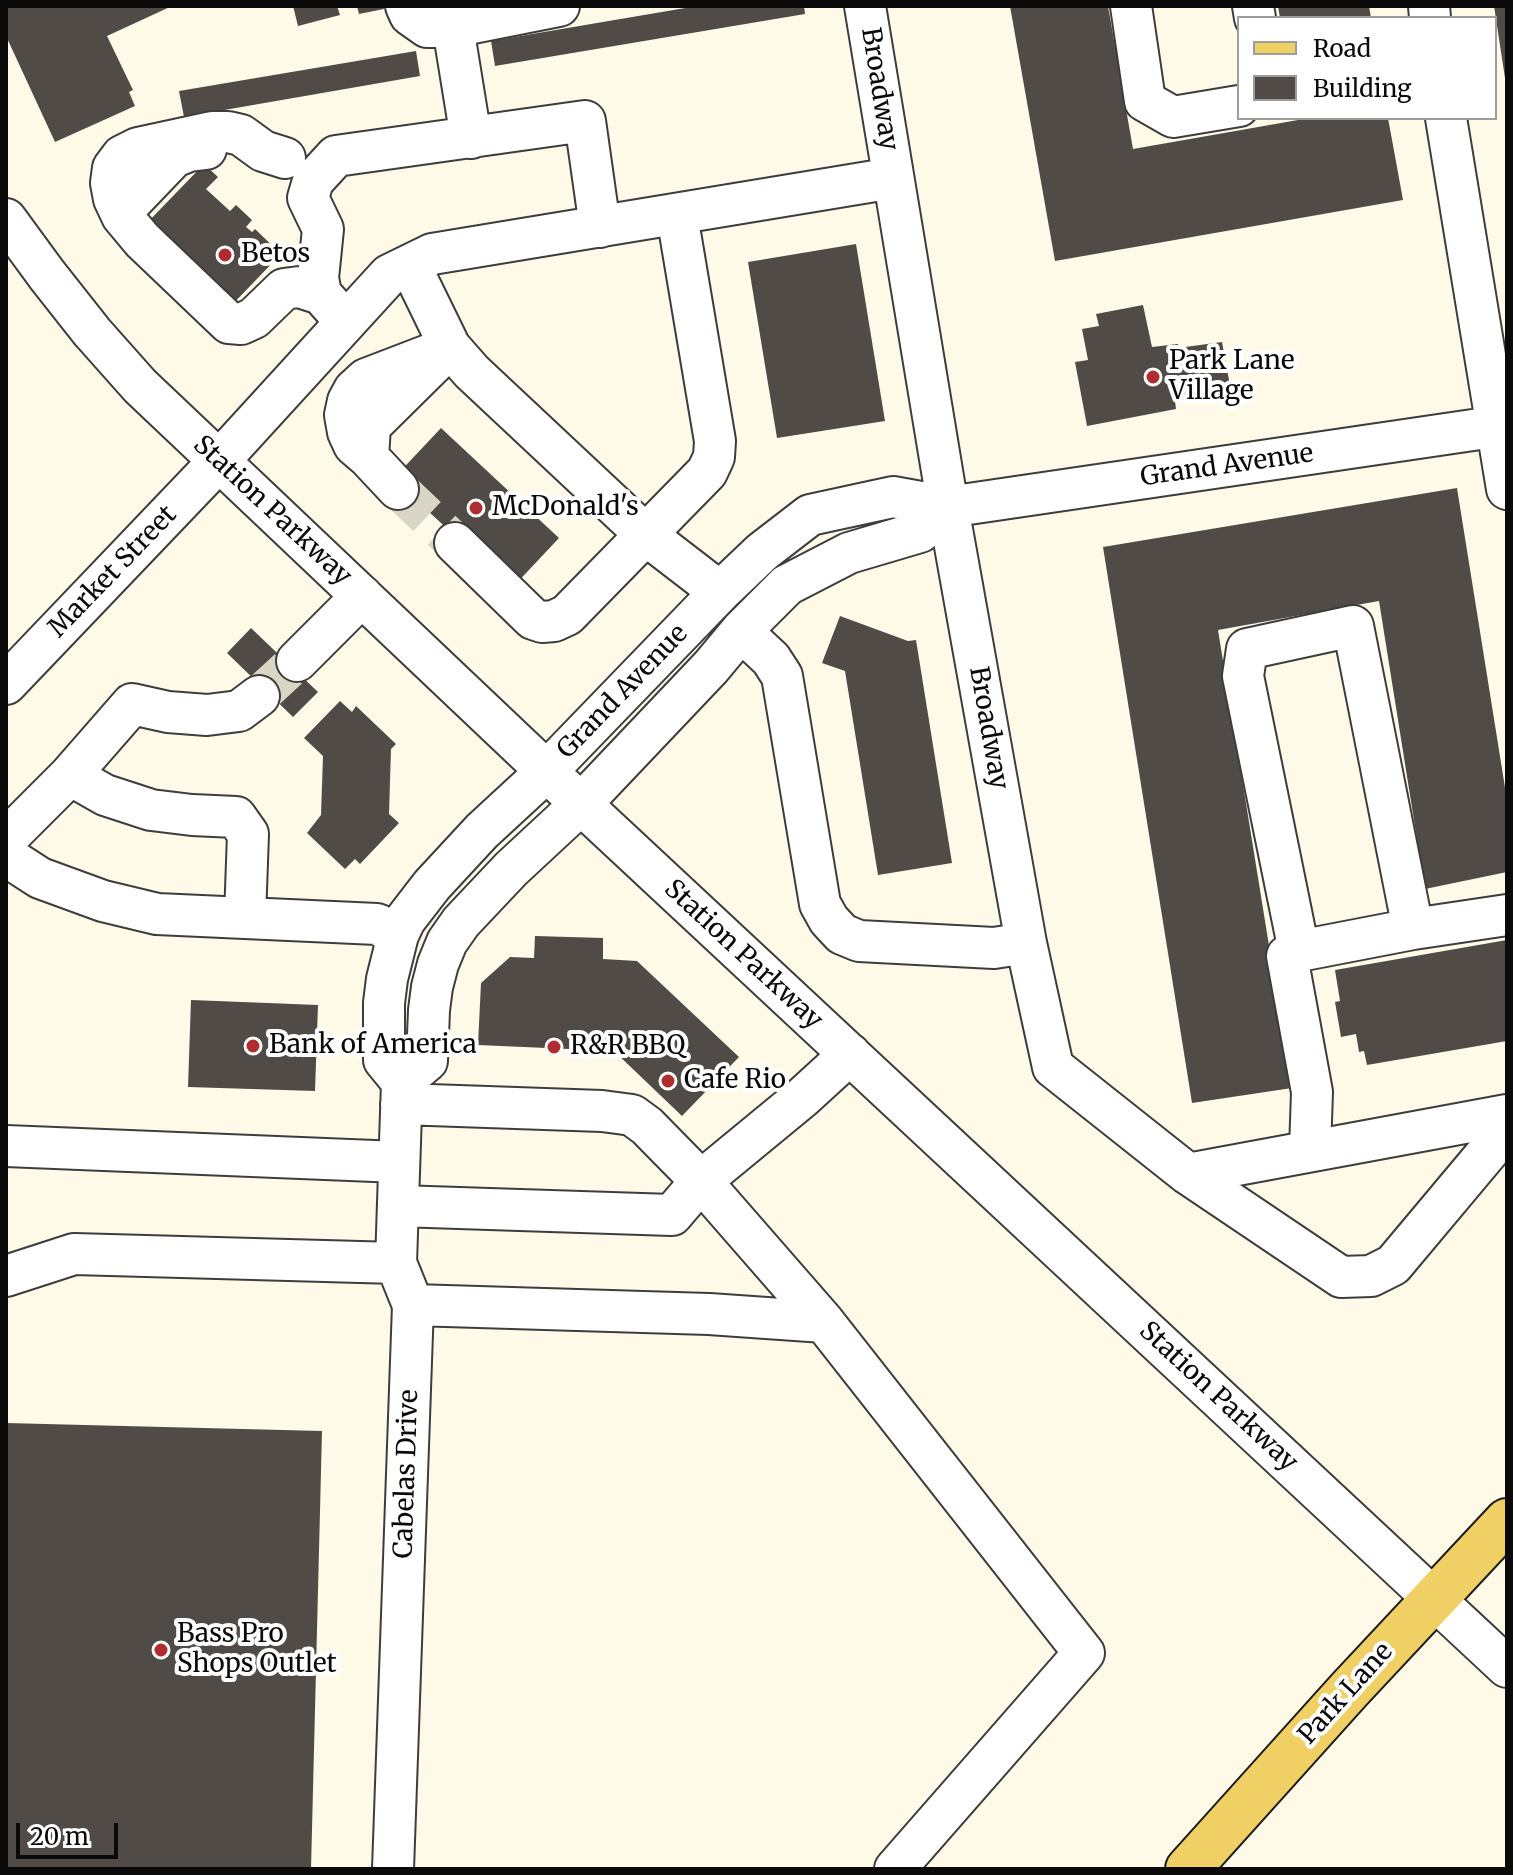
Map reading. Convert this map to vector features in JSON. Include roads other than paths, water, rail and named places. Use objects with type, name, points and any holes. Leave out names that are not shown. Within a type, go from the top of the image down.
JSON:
[{"type":"main road","name":"Park Lane","points":[[1188,1869],[1507,1521]]},
{"type":"street","points":[[406,6],[410,15],[427,27],[453,27],[559,6]]},
{"type":"street","name":"Broadway","points":[[865,6],[948,507],[1026,943],[1053,1067],[1188,1174],[1341,1277],[1371,1276],[1393,1265],[1507,1129]]},
{"type":"street","points":[[1131,6],[1145,101],[1173,117],[1237,106]]},
{"type":"street","points":[[453,27],[471,138]]},
{"type":"street","points":[[1446,120],[1501,426],[1507,489]]},
{"type":"street","points":[[333,308],[299,287],[284,289],[254,318],[241,324],[229,323],[142,240],[123,217],[114,199],[111,183],[113,168],[122,156],[138,148],[212,132],[241,135],[263,151],[285,158],[336,156],[585,121],[600,227]]},
{"type":"street","points":[[333,308],[318,278],[323,229],[308,198],[313,181],[336,156]]},
{"type":"street","name":"Market Street","points":[[6,684],[219,461],[333,308],[389,275],[432,254],[893,178]]},
{"type":"street","points":[[455,543],[533,619],[554,621],[567,615],[707,472],[714,457],[715,441],[677,215]]},
{"type":"street","name":"Station Parkway","points":[[6,219],[47,275],[140,386],[581,804],[1507,1667]]},
{"type":"street","points":[[410,265],[450,347],[472,372],[646,535],[720,592]]},
{"type":"street","points":[[398,489],[368,457],[370,426],[450,347]]},
{"type":"street","name":"Grand Avenue","points":[[547,771],[720,592],[762,552],[810,515],[893,497],[948,507],[1501,426]]},
{"type":"street","name":"Grand Avenue","points":[[581,804],[787,585],[849,553],[920,532],[948,507]]},
{"type":"street","points":[[297,661],[362,596]]},
{"type":"street","points":[[1299,951],[1243,676],[1247,649],[1353,626],[1413,929]]},
{"type":"street","points":[[741,631],[771,659],[782,676],[820,904],[829,920],[842,934],[859,941],[994,948],[1026,943]]},
{"type":"street","points":[[6,839],[70,775],[132,704],[168,712],[207,715],[239,711],[259,696]]},
{"type":"street","points":[[402,1093],[384,1060],[384,1003],[398,935],[405,920],[432,885],[482,831],[547,771]]},
{"type":"street","points":[[70,775],[105,795],[151,810],[236,817],[248,834],[245,918]]},
{"type":"street","points":[[402,1093],[427,1061],[432,987],[447,942],[461,922],[511,869],[581,804]]},
{"type":"street","points":[[6,856],[40,878],[103,901],[157,914],[377,924],[398,935]]},
{"type":"street","points":[[1310,1150],[1312,1092],[1287,956],[1413,929],[1507,915]]},
{"type":"street","points":[[398,1206],[672,1215],[701,1181],[850,1054]]},
{"type":"street","points":[[402,1093],[632,1115],[647,1126],[701,1181],[824,1322],[1084,1653],[895,1869]]},
{"type":"street","name":"Cabelas Drive","points":[[393,1869],[413,1305],[396,1263],[402,1093]]},
{"type":"street","points":[[1188,1174],[1507,1115]]},
{"type":"street","points":[[6,1146],[399,1162]]},
{"type":"street","points":[[6,1276],[74,1254],[396,1263]]},
{"type":"street","points":[[413,1305],[709,1314],[824,1322]]},
{"type":"tunnel","points":[[398,489],[455,543]]},
{"type":"tunnel","points":[[259,696],[297,661]]},
{"type":"place","name":"Betos","points":[[225,255]]},
{"type":"place","name":"Park Lane Village","points":[[1153,377]]},
{"type":"place","name":"McDonald's","points":[[476,508]]},
{"type":"place","name":"Bank of America","points":[[253,1046]]},
{"type":"place","name":"R&R BBQ","points":[[554,1047]]},
{"type":"place","name":"Cafe Rio","points":[[668,1081]]},
{"type":"place","name":"Bass Pro Shops Outlet","points":[[161,1650]]}]
